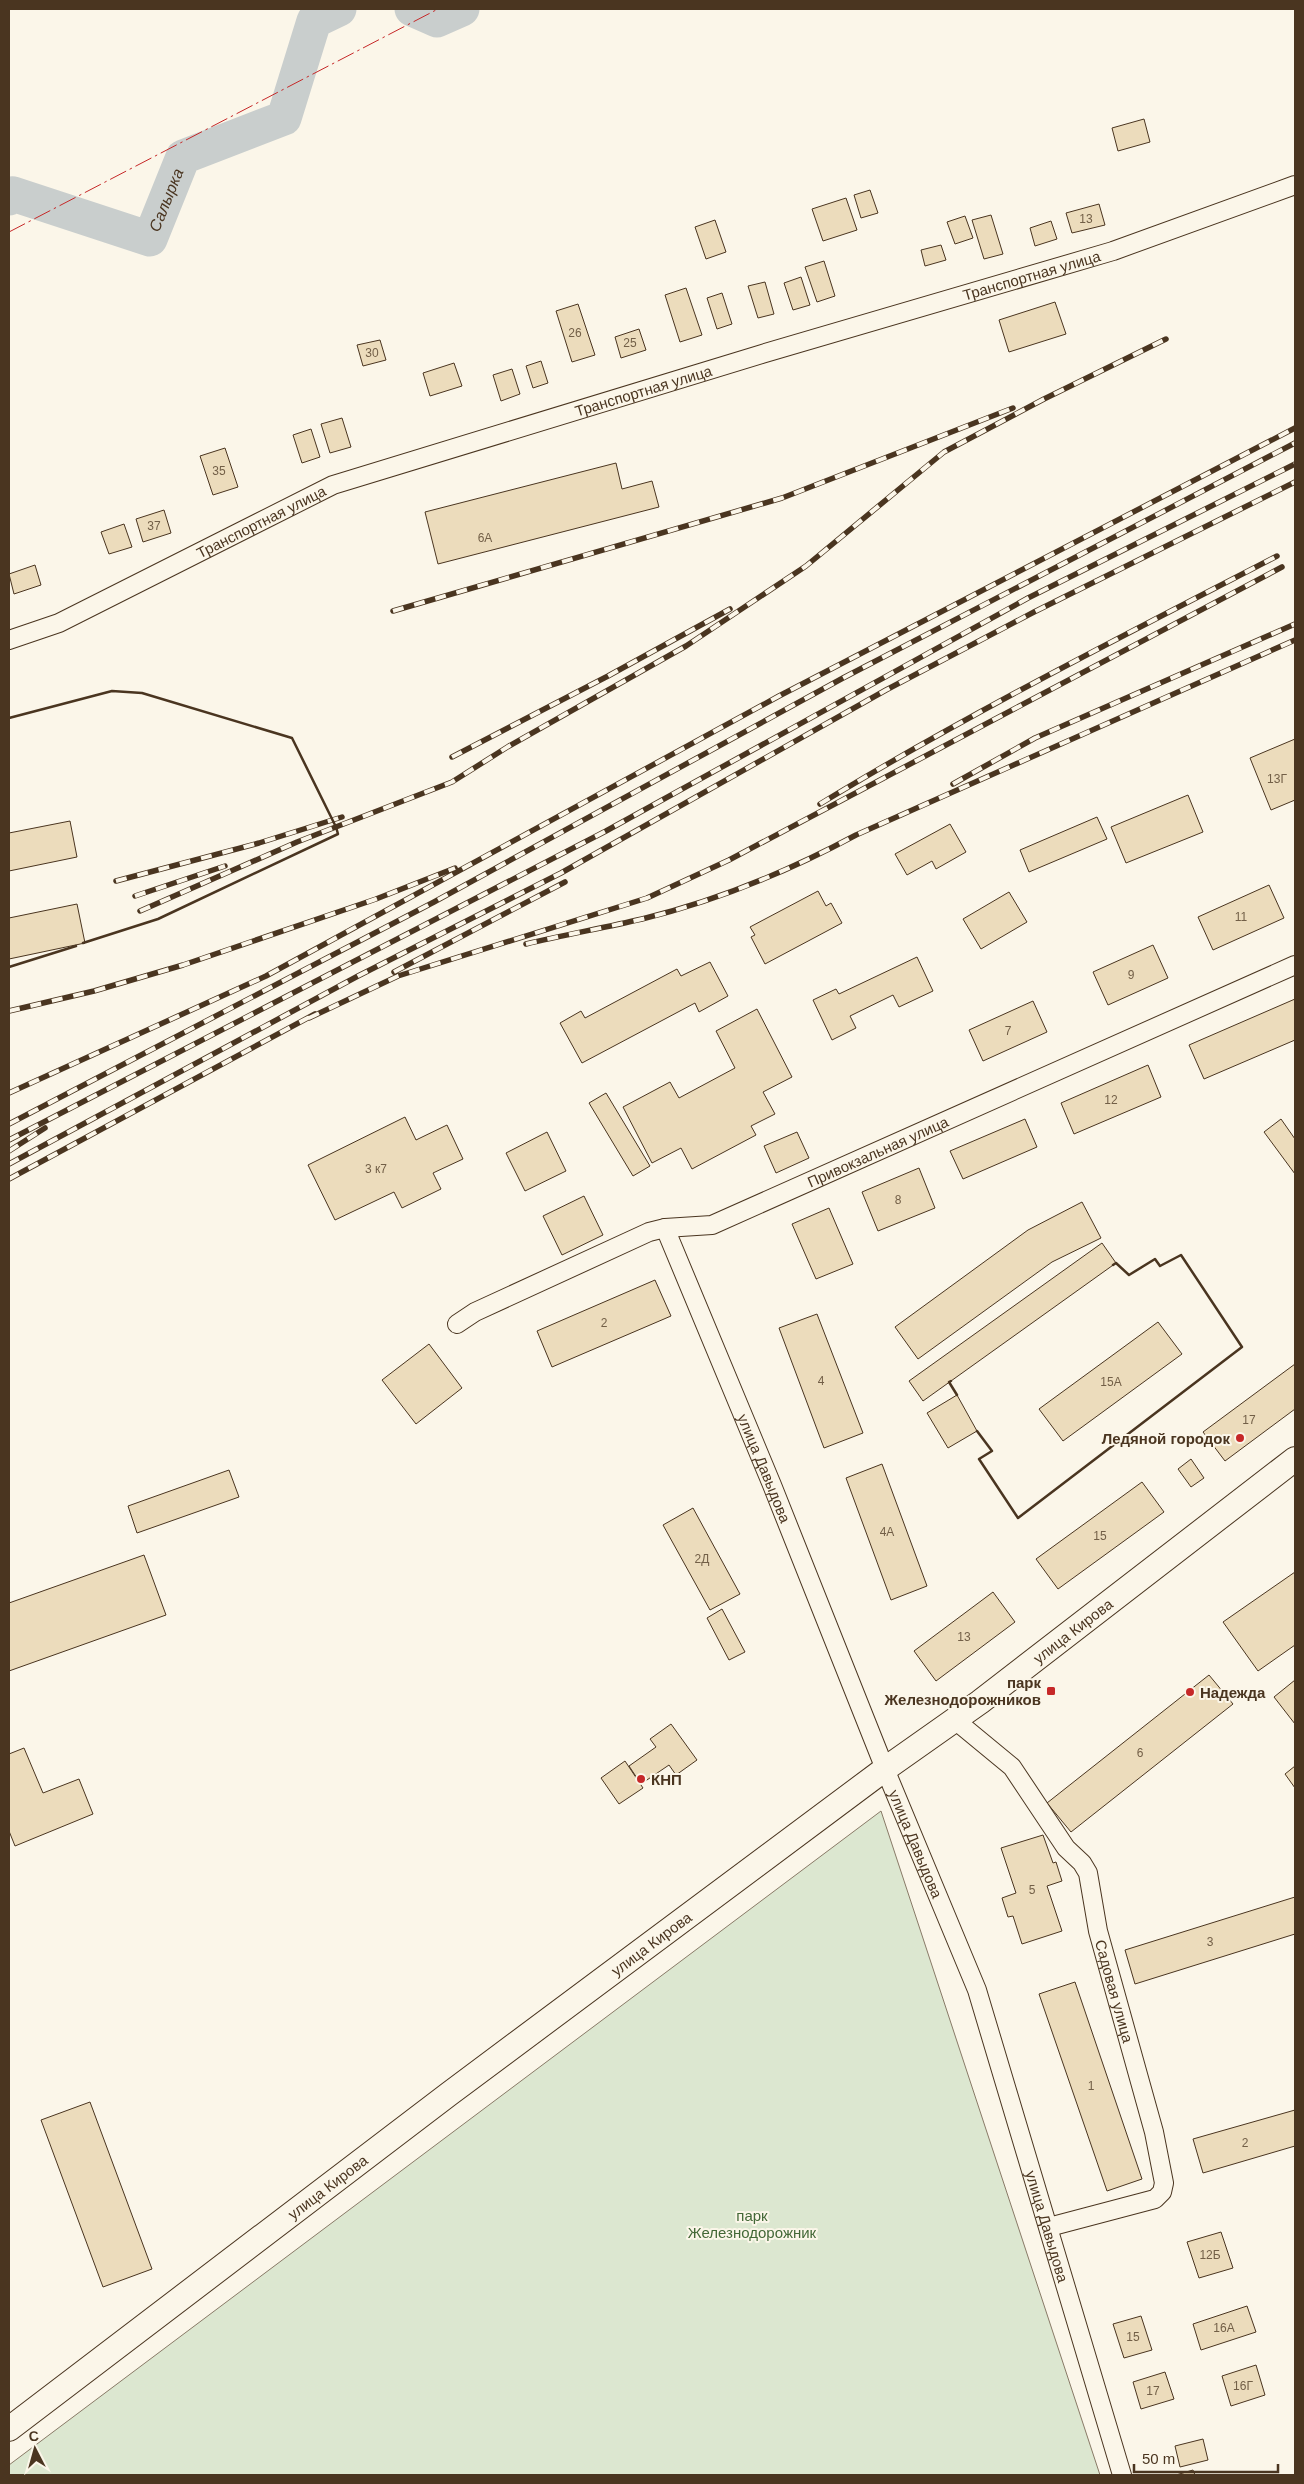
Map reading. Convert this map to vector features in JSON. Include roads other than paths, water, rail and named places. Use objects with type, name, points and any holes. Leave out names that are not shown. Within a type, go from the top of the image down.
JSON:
[{"type":"main road","name":"улица Кирова","points":[[9,2429],[449,2094],[885,1769],[956,1720],[1295,1459]]},
{"type":"street","name":"Транспортная улица","points":[[9,640],[59,623],[333,485],[753,356],[1113,251],[1295,185]]},
{"type":"street","name":"Привокзальная улица","points":[[457,1324],[484,1308],[649,1232],[665,1228],[712,1225],[1295,965]]},
{"type":"street","name":"улица Давыдова","points":[[665,1228],[772,1485],[885,1769],[977,1990],[1122,2475]]},
{"type":"street","name":"Садовая улица","points":[[956,1720],[1012,1767],[1066,1848],[1082,1863],[1088,1873],[1098,1931],[1154,2132],[1164,2183],[1162,2192],[1155,2199],[1049,2227]]},
{"type":"waterway","name":"Салырка","points":[[9,198],[13,194],[150,239],[183,157],[284,118],[314,21],[339,9]]},
{"type":"waterway","name":"Салырка","points":[[412,9],[437,20],[462,9]]},
{"type":"railway","points":[[140,911],[297,842],[452,782],[509,746],[686,646],[806,566],[944,452],[1044,399],[1166,339]]},
{"type":"railway","points":[[393,611],[782,498],[1013,408]]},
{"type":"railway","points":[[9,1093],[266,976],[779,696],[1295,428]]},
{"type":"railway","points":[[9,1124],[434,902],[843,678],[1295,443]]},
{"type":"railway","points":[[9,1140],[606,831],[1028,598],[1295,464]]},
{"type":"railway","points":[[9,1164],[358,976],[561,873],[886,690],[1034,612],[1295,482]]},
{"type":"railway","points":[[820,804],[989,707],[1277,556]]},
{"type":"railway","points":[[309,1018],[398,976],[647,898],[729,860],[1282,567]]},
{"type":"railway","points":[[452,757],[608,676],[730,609]]},
{"type":"railway","points":[[953,784],[1035,738],[1295,624]]},
{"type":"railway","points":[[526,944],[670,912],[752,884],[805,861],[856,835],[1295,640]]},
{"type":"railway","points":[[116,881],[259,843],[342,817]]},
{"type":"railway","points":[[135,896],[225,866]]},
{"type":"railway","points":[[9,1011],[94,991],[183,965],[376,899],[455,868]]},
{"type":"railway","points":[[394,972],[565,882]]},
{"type":"railway","points":[[9,1179],[315,1014]]},
{"type":"railway","points":[[9,1151],[45,1128]]},
{"type":"place","name":"Ледяной городок","points":[[1240,1438]]},
{"type":"place","name":"парк Железнодорожников","points":[[1051,1691]]},
{"type":"place","name":"Надежда","points":[[1190,1692]]},
{"type":"place","name":"КНП","points":[[641,1779]]},
{"type":"park label","name":"парк Железнодорожник","points":[[752,2224]]}]
